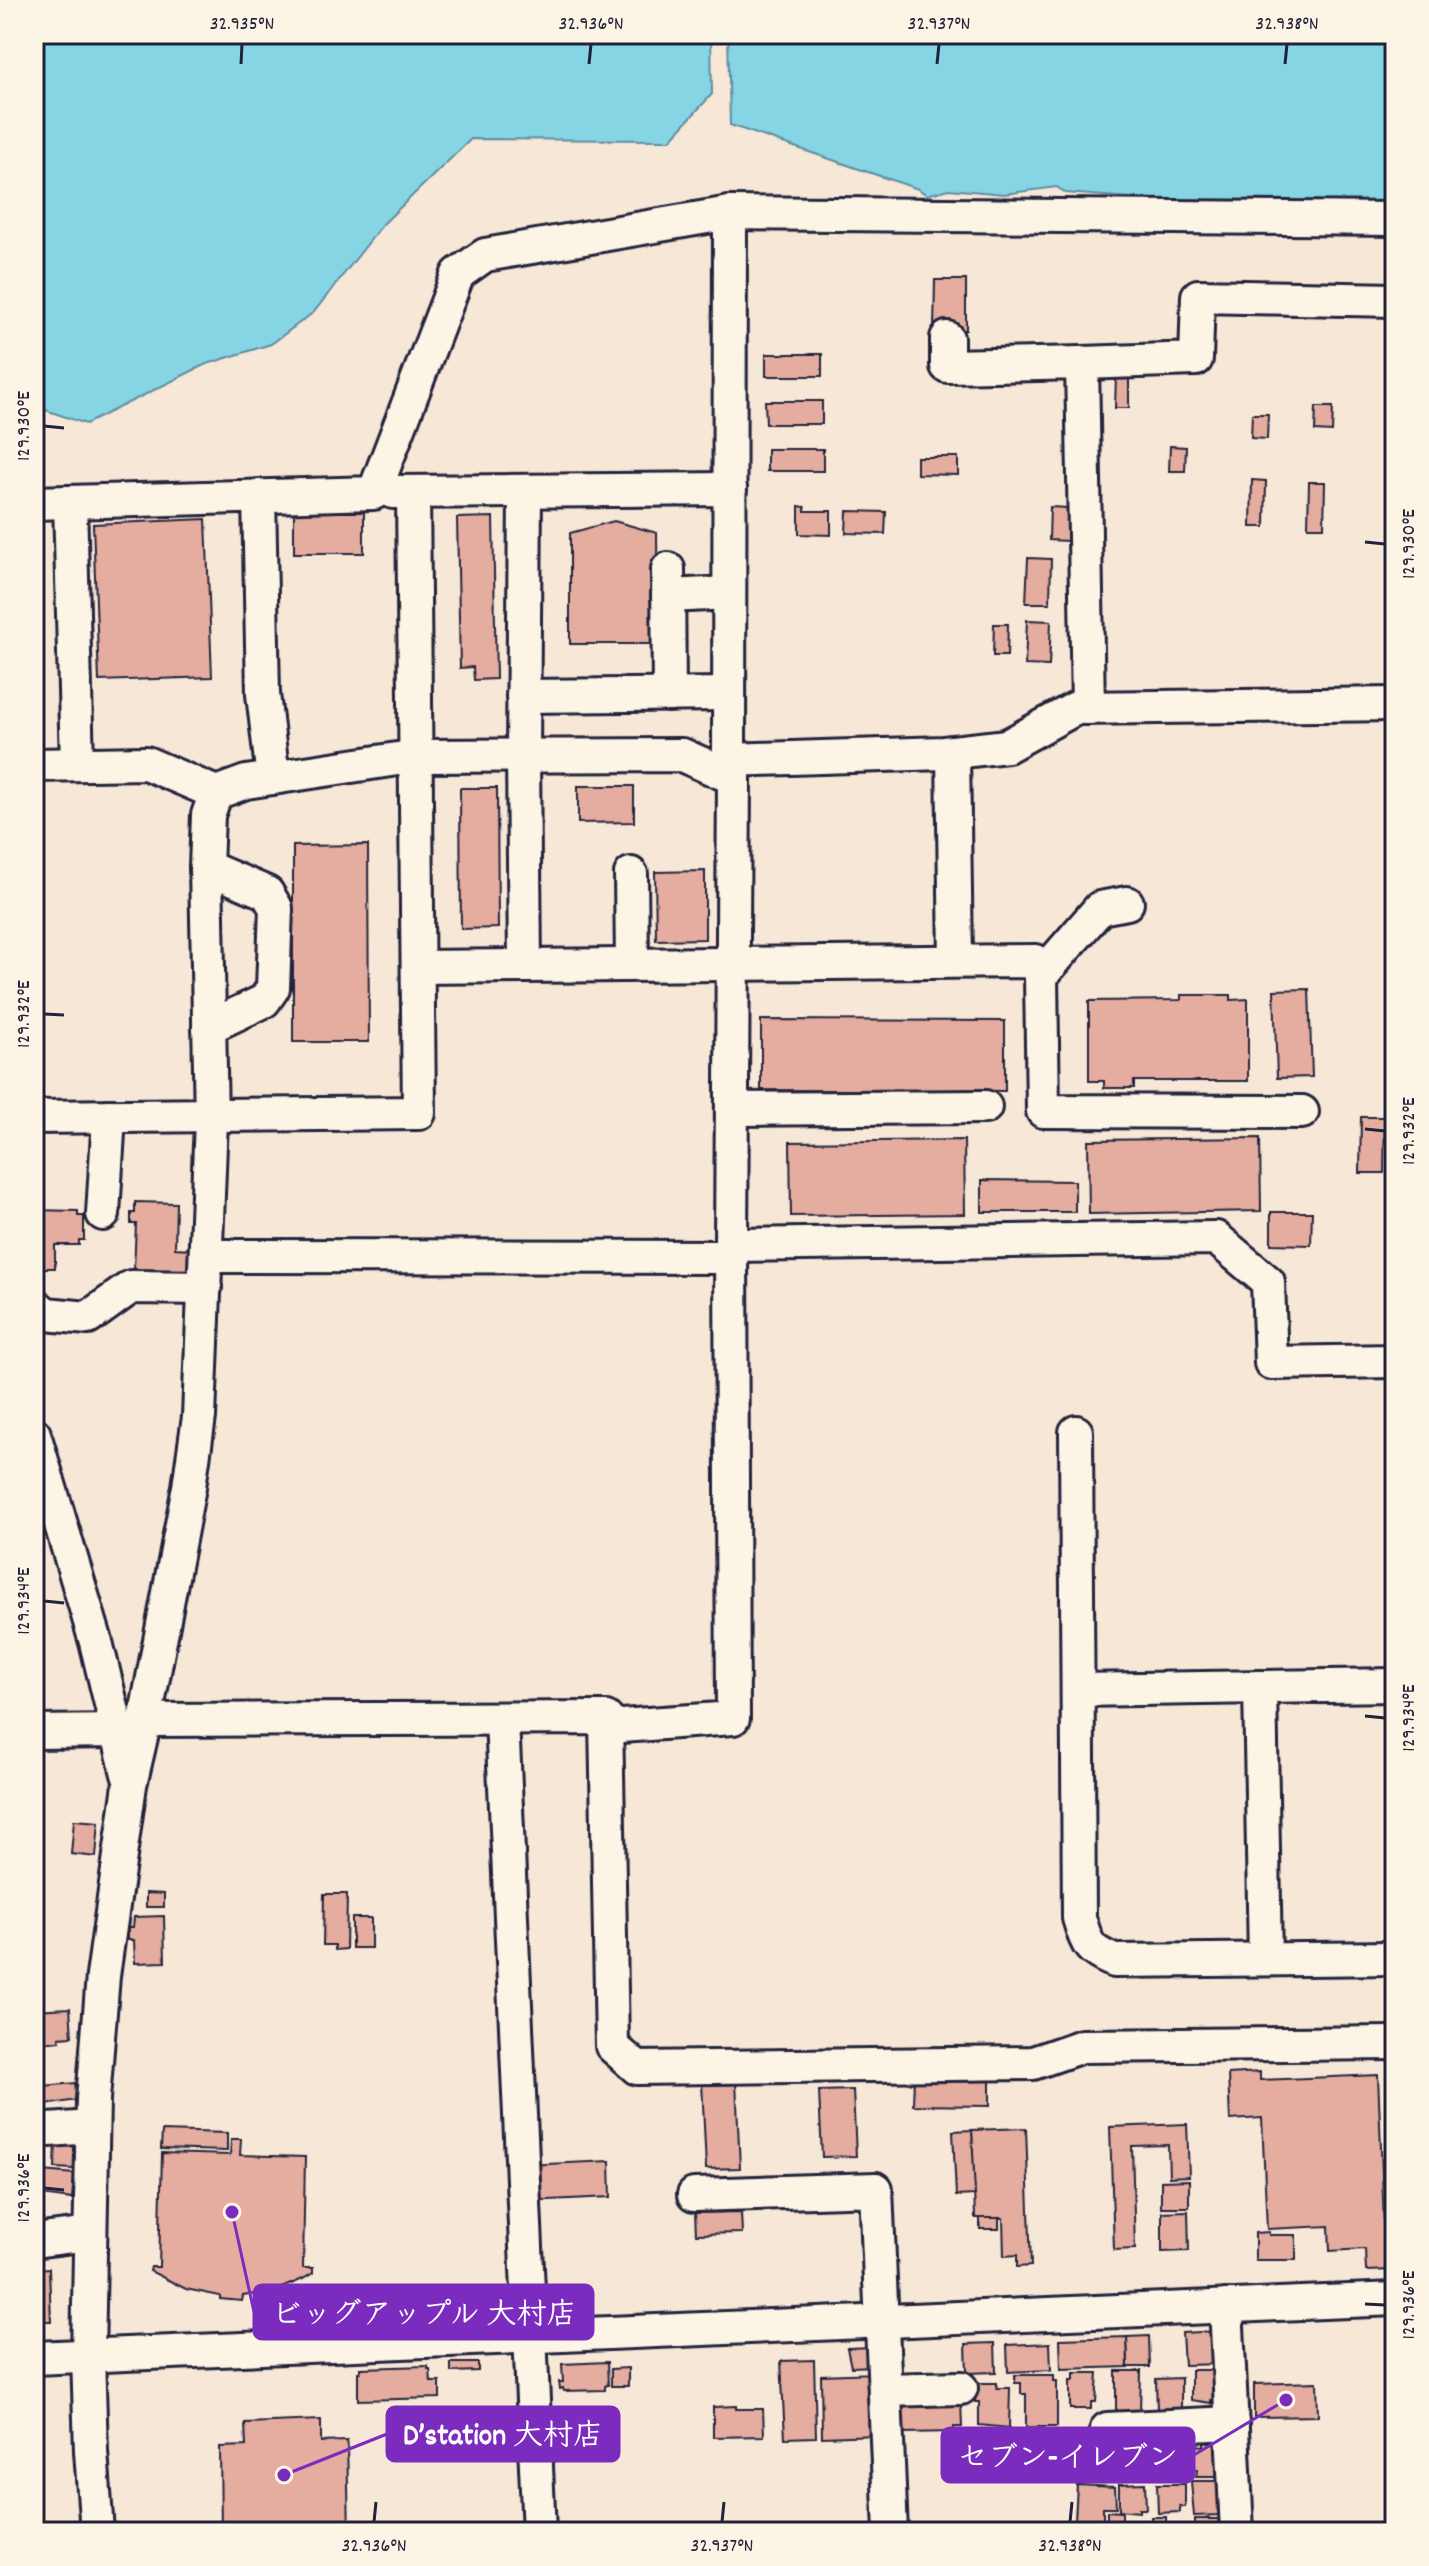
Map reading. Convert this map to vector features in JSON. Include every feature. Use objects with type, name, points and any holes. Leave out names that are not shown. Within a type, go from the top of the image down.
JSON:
[{"type":"street","points":[[607,1727],[733,1718],[730,213]]},
{"type":"street","points":[[374,493],[458,274],[485,255],[730,213],[1395,219]]},
{"type":"street","points":[[947,338],[947,366],[1196,359],[1198,296],[1395,300]]},
{"type":"street","points":[[1082,363],[1088,708]]},
{"type":"street","points":[[34,503],[413,492],[730,489]]},
{"type":"street","points":[[525,491],[525,966]]},
{"type":"street","points":[[34,1117],[419,1113],[413,492]]},
{"type":"street","points":[[259,496],[263,694],[273,778]]},
{"type":"street","points":[[70,502],[77,764]]},
{"type":"street","points":[[669,695],[668,583],[729,593]]},
{"type":"street","points":[[523,696],[729,694]]},
{"type":"street","points":[[34,765],[146,763],[216,793],[246,782],[417,756],[682,755],[732,769],[1007,746],[1076,708],[1395,704]]},
{"type":"street","points":[[953,752],[956,960]]},
{"type":"street","points":[[97,2532],[88,2356],[92,2127],[103,1976],[130,1785],[132,1726],[189,1487],[199,1417],[211,1115],[206,867],[208,815],[216,793]]},
{"type":"street","points":[[206,867],[267,893],[276,908],[273,988],[264,1001],[209,1027]]},
{"type":"street","points":[[631,874],[632,964]]},
{"type":"street","points":[[1041,976],[1100,908],[1127,903]]},
{"type":"street","points":[[418,967],[1036,961],[1041,976],[1043,1111],[1302,1112]]},
{"type":"street","points":[[732,1109],[985,1107]]},
{"type":"street","points":[[103,1214],[109,1116]]},
{"type":"street","points":[[207,1256],[731,1251],[1216,1238],[1268,1282],[1271,1363],[1395,1361]]},
{"type":"street","points":[[34,1304],[46,1314],[88,1318],[131,1287],[205,1288]]},
{"type":"street","points":[[1076,1432],[1079,1918],[1086,1939],[1094,1952],[1114,1961],[1395,1958]]},
{"type":"street","points":[[34,1434],[132,1726]]},
{"type":"street","points":[[1078,1690],[1395,1685]]},
{"type":"street","points":[[1260,1687],[1265,1959]]},
{"type":"street","points":[[34,1732],[132,1726],[606,1718],[612,2046],[637,2068],[1033,2063],[1082,2046],[1395,2043]]},
{"type":"street","points":[[502,1720],[539,2532]]},
{"type":"street","points":[[34,2131],[92,2127]]},
{"type":"street","points":[[694,2195],[876,2189],[891,2532]]},
{"type":"street","points":[[34,2241],[89,2234]]},
{"type":"street","points":[[34,2358],[1395,2299]]},
{"type":"street","points":[[1226,2306],[1237,2532]]},
{"type":"street","points":[[885,2390],[961,2388]]},
{"type":"street","points":[[1107,2428],[1232,2423]]},
{"type":"water","points":[[34,34],[711,34],[712,94],[670,140],[471,139],[383,224],[314,312],[271,344],[204,365],[86,424],[34,406]]},
{"type":"water","points":[[728,34],[1395,34],[1395,218],[1065,193],[1057,187],[1004,194],[949,189],[927,195],[918,189],[730,125]]},
{"type":"building","points":[[935,280],[966,280],[966,330],[934,330]]},
{"type":"building","points":[[766,354],[822,354],[822,376],[766,376]]},
{"type":"building","points":[[1116,376],[1129,377],[1129,408],[1115,408]]},
{"type":"building","points":[[765,401],[822,401],[822,424],[766,424]]},
{"type":"building","points":[[1316,407],[1333,407],[1332,432],[1315,431]]},
{"type":"building","points":[[1252,414],[1268,414],[1267,439],[1251,438]]},
{"type":"building","points":[[1170,446],[1186,447],[1185,471],[1169,471]]},
{"type":"building","points":[[767,449],[823,449],[823,471],[767,471]]},
{"type":"building","points":[[917,457],[958,457],[958,475],[917,474]]},
{"type":"building","points":[[1252,480],[1266,481],[1265,527],[1251,527]]},
{"type":"building","points":[[1309,482],[1325,482],[1324,527],[1308,527]]},
{"type":"building","points":[[799,506],[805,507],[805,511],[831,511],[831,535],[799,534]]},
{"type":"building","points":[[1050,507],[1067,508],[1068,541],[1049,540]]},
{"type":"building","points":[[847,511],[886,512],[885,534],[846,533]]},
{"type":"building","points":[[294,512],[364,512],[364,553],[294,553]]},
{"type":"building","points":[[493,517],[496,679],[474,680],[473,667],[460,668],[457,518]]},
{"type":"building","points":[[206,519],[212,677],[99,681],[93,524]]},
{"type":"building","points":[[614,521],[657,533],[658,644],[570,644],[570,533]]},
{"type":"building","points":[[1028,558],[1051,559],[1050,603],[1026,603]]},
{"type":"building","points":[[1027,620],[1051,621],[1049,666],[1025,665]]},
{"type":"building","points":[[994,624],[1008,624],[1007,656],[993,656]]},
{"type":"building","points":[[578,786],[634,786],[634,822],[578,823]]},
{"type":"building","points":[[460,788],[497,788],[498,928],[461,929]]},
{"type":"building","points":[[368,845],[369,1042],[293,1042],[293,846]]},
{"type":"building","points":[[705,871],[705,939],[656,940],[655,872]]},
{"type":"building","points":[[1309,989],[1312,1077],[1277,1078],[1274,990]]},
{"type":"building","points":[[1181,995],[1231,995],[1231,1000],[1248,999],[1248,1081],[1134,1081],[1134,1088],[1104,1088],[1104,1081],[1089,1081],[1089,1001],[1181,1000]]},
{"type":"building","points":[[761,1020],[1005,1021],[1005,1091],[761,1090]]},
{"type":"building","points":[[1361,1117],[1385,1117],[1384,1173],[1360,1173]]},
{"type":"building","points":[[1260,1138],[1261,1211],[1089,1214],[1088,1140]]},
{"type":"building","points":[[964,1140],[965,1214],[791,1216],[790,1142]]},
{"type":"building","points":[[982,1180],[1075,1181],[1075,1212],[982,1212]]},
{"type":"building","points":[[135,1202],[176,1203],[175,1248],[190,1249],[190,1269],[184,1274],[134,1270],[136,1224],[131,1224],[131,1213],[135,1213]]},
{"type":"building","points":[[34,1210],[78,1211],[78,1216],[84,1216],[84,1240],[79,1240],[79,1245],[55,1245],[55,1268],[34,1268]]},
{"type":"building","points":[[1271,1212],[1312,1212],[1311,1245],[1271,1244]]},
{"type":"building","points":[[74,1820],[99,1822],[96,1857],[71,1854]]},
{"type":"building","points":[[146,1893],[164,1894],[164,1907],[146,1907]]},
{"type":"building","points":[[324,1894],[347,1894],[346,1949],[335,1950],[335,1945],[323,1945]]},
{"type":"building","points":[[164,1916],[165,1962],[135,1963],[134,1940],[128,1940],[128,1927],[133,1927],[134,1917]]},
{"type":"building","points":[[352,1918],[371,1918],[371,1948],[352,1948]]},
{"type":"building","points":[[70,2008],[72,2036],[59,2037],[60,2041],[39,2043],[39,2038],[34,2039],[34,2010]]},
{"type":"building","points":[[1260,2072],[1260,2080],[1378,2075],[1385,2248],[1392,2248],[1393,2270],[1366,2271],[1365,2249],[1330,2251],[1329,2226],[1267,2229],[1262,2118],[1230,2120],[1228,2074]]},
{"type":"building","points":[[914,2078],[990,2078],[990,2106],[913,2105]]},
{"type":"building","points":[[736,2081],[740,2168],[706,2169],[702,2082]]},
{"type":"building","points":[[75,2083],[77,2100],[45,2105],[44,2086]]},
{"type":"building","points":[[34,2084],[38,2084],[40,2104],[34,2104]]},
{"type":"building","points":[[853,2090],[856,2156],[822,2157],[819,2091]]},
{"type":"building","points":[[1187,2124],[1189,2176],[1169,2177],[1168,2145],[1132,2146],[1135,2249],[1114,2250],[1110,2127]]},
{"type":"building","points":[[1026,2128],[1031,2266],[1017,2267],[1017,2255],[1004,2256],[1003,2218],[975,2218],[972,2130]]},
{"type":"building","points":[[972,2130],[975,2195],[956,2196],[953,2131]]},
{"type":"building","points":[[162,2131],[227,2133],[227,2151],[161,2149]]},
{"type":"building","points":[[231,2139],[241,2139],[240,2155],[305,2157],[303,2268],[313,2268],[313,2273],[303,2279],[274,2291],[243,2296],[242,2301],[220,2299],[220,2296],[186,2289],[150,2271],[151,2267],[159,2267],[162,2153],[230,2155]]},
{"type":"building","points":[[56,2141],[75,2145],[74,2169],[55,2168]]},
{"type":"building","points":[[610,2161],[611,2197],[527,2201],[526,2165]]},
{"type":"building","points":[[43,2171],[74,2174],[72,2199],[41,2195]]},
{"type":"building","points":[[1189,2180],[1189,2207],[1161,2207],[1161,2181]]},
{"type":"building","points":[[1395,2184],[1395,2272],[1394,2272],[1391,2185]]},
{"type":"building","points":[[1188,2211],[1189,2251],[1162,2252],[1162,2212]]},
{"type":"building","points":[[741,2212],[742,2233],[696,2234],[695,2213]]},
{"type":"building","points":[[980,2218],[999,2218],[999,2229],[980,2229]]},
{"type":"building","points":[[1269,2232],[1269,2235],[1296,2235],[1296,2260],[1255,2260],[1255,2233]]},
{"type":"building","points":[[49,2268],[51,2321],[34,2321],[34,2269]]},
{"type":"building","points":[[1221,2331],[1222,2364],[1184,2365],[1182,2333]]},
{"type":"building","points":[[1149,2336],[1150,2367],[1128,2367],[1127,2337]]},
{"type":"building","points":[[1127,2337],[1128,2367],[1061,2369],[1060,2339]]},
{"type":"building","points":[[995,2343],[996,2372],[967,2373],[966,2344]]},
{"type":"building","points":[[1050,2343],[1051,2370],[1008,2372],[1007,2345]]},
{"type":"building","points":[[874,2347],[875,2366],[851,2367],[847,2348]]},
{"type":"building","points":[[814,2360],[816,2437],[785,2438],[781,2361]]},
{"type":"building","points":[[607,2362],[608,2385],[605,2390],[560,2389],[559,2382],[563,2382],[562,2364]]},
{"type":"building","points":[[451,2363],[478,2363],[478,2371],[451,2372]]},
{"type":"building","points":[[428,2366],[431,2382],[440,2382],[440,2398],[358,2400],[360,2368]]},
{"type":"building","points":[[628,2368],[628,2386],[611,2386],[611,2369]]},
{"type":"building","points":[[1191,2370],[1216,2370],[1215,2400],[1211,2403],[1191,2400]]},
{"type":"building","points":[[1116,2371],[1141,2371],[1140,2412],[1116,2409]]},
{"type":"building","points":[[876,2373],[878,2435],[822,2437],[821,2375]]},
{"type":"building","points":[[1074,2373],[1098,2373],[1096,2402],[1091,2402],[1091,2409],[1070,2409],[1070,2380],[1074,2380]]},
{"type":"building","points":[[1015,2375],[1054,2375],[1054,2381],[1057,2381],[1057,2427],[1026,2427],[1026,2394],[1021,2394],[1021,2383],[1015,2383]]},
{"type":"building","points":[[1181,2378],[1181,2410],[1157,2411],[1156,2379]]},
{"type":"building","points":[[1317,2382],[1318,2416],[1254,2417],[1254,2384]]},
{"type":"building","points":[[977,2383],[997,2383],[997,2388],[1010,2388],[1009,2428],[979,2425],[979,2402],[975,2402]]},
{"type":"building","points":[[898,2401],[961,2401],[962,2427],[954,2427],[954,2432],[903,2433],[903,2427],[899,2427]]},
{"type":"building","points":[[736,2406],[736,2409],[763,2409],[764,2436],[713,2437],[713,2407]]},
{"type":"building","points":[[321,2420],[321,2442],[347,2441],[349,2532],[221,2532],[220,2447],[246,2446],[245,2423]]},
{"type":"building","points":[[1204,2442],[1223,2446],[1220,2477],[1196,2477],[1193,2445],[1204,2446]]},
{"type":"building","points":[[1191,2481],[1222,2481],[1222,2515],[1194,2516]]},
{"type":"building","points":[[1145,2483],[1146,2509],[1139,2509],[1139,2512],[1119,2510],[1119,2484]]},
{"type":"building","points":[[1157,2484],[1185,2484],[1185,2507],[1180,2506],[1180,2512],[1158,2513]]},
{"type":"building","points":[[1077,2485],[1115,2487],[1116,2507],[1103,2507],[1103,2520],[1075,2520]]},
{"type":"building","points":[[1107,2511],[1122,2512],[1122,2523],[1107,2522]]},
{"type":"building","points":[[1151,2517],[1166,2517],[1166,2530],[1151,2529]]},
{"type":"building","points":[[1195,2519],[1219,2519],[1218,2526],[1195,2526]]},
{"type":"place","name":"ビッグアップル 大村店","points":[[232,2212]]},
{"type":"place","name":"セブン-イレブン","points":[[1286,2400]]},
{"type":"place","name":"D’station 大村店","points":[[284,2475]]}]
